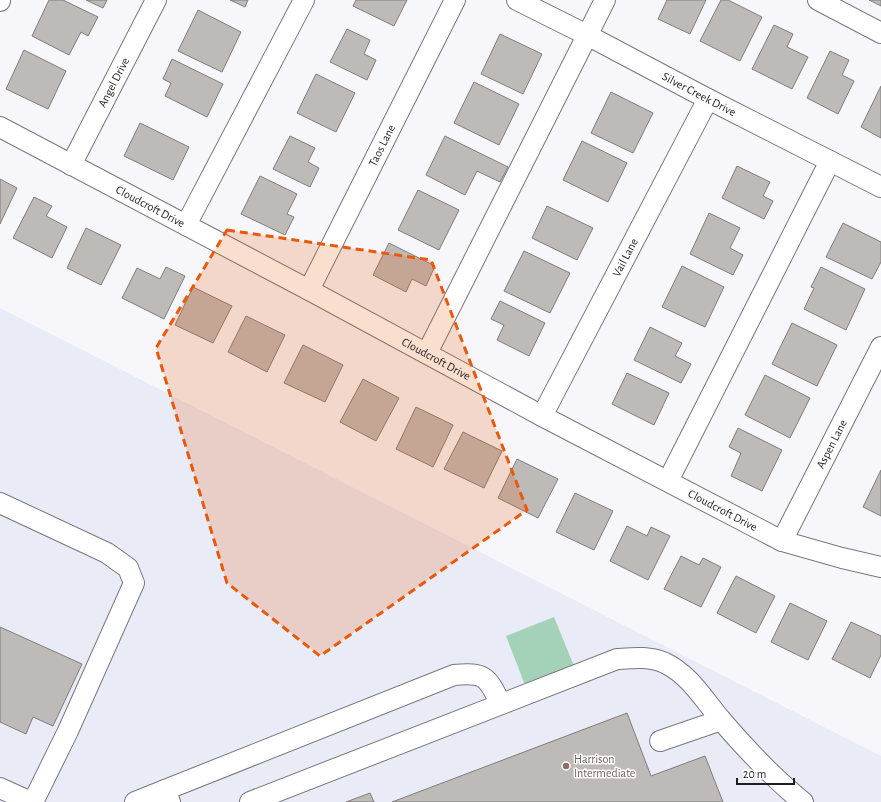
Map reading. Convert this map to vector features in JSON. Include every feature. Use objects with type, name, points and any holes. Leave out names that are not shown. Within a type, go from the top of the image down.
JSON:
[{"type":"street","name":"Angel Drive","points":[[71,165],[156,0]]},
{"type":"street","points":[[186,226],[304,0]]},
{"type":"street","name":"Taos Lane","points":[[309,290],[455,0]]},
{"type":"street","name":"Silver Creek Drive","points":[[517,0],[587,34],[708,99],[881,187]]},
{"type":"street","points":[[427,353],[605,0]]},
{"type":"street","points":[[818,0],[881,33]]},
{"type":"street","name":"Vail Lane","points":[[542,416],[708,99]]},
{"type":"street","name":"Cloudcroft Drive","points":[[0,127],[309,290],[542,416],[782,541],[842,558],[881,567]]},
{"type":"street","points":[[668,481],[830,161]]},
{"type":"street","name":"Aspen Lane","points":[[782,541],[881,347]]},
{"type":"street","points":[[0,503],[107,553],[128,568],[134,584],[68,731],[32,802],[0,788]]},
{"type":"street","points":[[250,802],[617,659],[643,657],[664,662],[686,677],[721,720],[764,768],[789,791],[804,802]]},
{"type":"street","points":[[135,802],[168,796],[454,674],[470,673],[483,676],[492,685],[500,704]]},
{"type":"street","points":[[660,741],[721,720]]},
{"type":"highlighted area","points":[[227,230],[431,260],[527,510],[320,656],[227,583],[156,348]]},
{"type":"shaded area","points":[[0,308],[881,756],[881,802],[0,802]]},
{"type":"green space","points":[[554,617],[574,666],[525,685],[506,636]]},
{"type":"building","points":[[49,0],[63,0],[98,17],[88,36],[81,32],[69,55],[32,36]]},
{"type":"building","points":[[86,0],[107,0],[103,8]]},
{"type":"building","points":[[230,0],[248,0],[245,7]]},
{"type":"building","points":[[356,0],[407,0],[394,26],[353,6]]},
{"type":"building","points":[[667,0],[706,0],[690,34],[658,19]]},
{"type":"building","points":[[721,0],[728,0],[762,17],[740,61],[700,41]]},
{"type":"building","points":[[869,0],[881,0],[881,6]]},
{"type":"building","points":[[198,10],[241,32],[222,72],[178,51]]},
{"type":"building","points":[[774,25],[793,34],[787,47],[808,57],[792,89],[752,69]]},
{"type":"building","points":[[347,29],[370,40],[364,54],[376,60],[367,80],[330,62]]},
{"type":"building","points":[[500,34],[542,54],[523,94],[481,74]]},
{"type":"building","points":[[24,50],[66,71],[48,109],[6,89]]},
{"type":"building","points":[[830,51],[849,60],[842,75],[854,81],[838,114],[807,98]]},
{"type":"building","points":[[172,59],[223,84],[207,117],[165,96],[171,83],[163,79]]},
{"type":"building","points":[[316,74],[355,93],[336,132],[297,113]]},
{"type":"building","points":[[474,82],[519,104],[499,145],[454,123]]},
{"type":"building","points":[[881,86],[881,138],[861,127]]},
{"type":"building","points":[[611,92],[653,113],[633,153],[591,133]]},
{"type":"building","points":[[140,123],[189,147],[173,180],[124,156]]},
{"type":"building","points":[[290,136],[315,148],[308,162],[319,168],[310,187],[273,169]]},
{"type":"building","points":[[445,136],[508,167],[500,182],[477,171],[465,195],[426,175]]},
{"type":"building","points":[[582,141],[627,163],[608,202],[563,180]]},
{"type":"building","points":[[737,166],[770,182],[763,196],[773,201],[764,219],[722,198]]},
{"type":"building","points":[[260,176],[297,194],[287,214],[294,217],[285,235],[241,214]]},
{"type":"building","points":[[0,179],[17,188],[0,224]]},
{"type":"building","points":[[418,190],[459,210],[439,250],[398,230]]},
{"type":"building","points":[[34,197],[52,206],[46,216],[67,227],[52,258],[13,238]]},
{"type":"building","points":[[547,206],[593,228],[577,260],[532,238]]},
{"type":"building","points":[[709,213],[740,228],[730,248],[743,255],[733,275],[690,254]]},
{"type":"building","points":[[843,223],[881,242],[881,262],[872,279],[826,257]]},
{"type":"building","points":[[86,228],[121,245],[101,285],[67,268]]},
{"type":"building","points":[[389,243],[435,266],[426,286],[412,279],[406,292],[373,275]]},
{"type":"building","points":[[524,251],[570,273],[550,313],[504,291]]},
{"type":"building","points":[[682,266],[724,287],[705,327],[662,307]]},
{"type":"building","points":[[166,267],[185,276],[164,319],[122,298],[137,268],[160,279]]},
{"type":"building","points":[[821,267],[865,289],[846,330],[804,309],[814,288],[811,287]]},
{"type":"building","points":[[193,287],[232,306],[213,343],[175,325]]},
{"type":"building","points":[[500,301],[545,323],[529,356],[497,340],[504,325],[491,319]]},
{"type":"building","points":[[246,316],[285,335],[267,372],[228,352]]},
{"type":"building","points":[[792,323],[837,345],[817,386],[772,364]]},
{"type":"building","points":[[650,327],[682,343],[675,356],[691,364],[681,383],[634,360]]},
{"type":"building","points":[[303,345],[343,365],[325,402],[284,383]]},
{"type":"building","points":[[627,373],[669,393],[654,425],[612,404]]},
{"type":"building","points":[[765,375],[810,398],[790,438],[745,415]]},
{"type":"building","points":[[363,379],[399,398],[376,441],[340,422]]},
{"type":"building","points":[[416,407],[453,425],[433,467],[396,449]]},
{"type":"building","points":[[738,428],[782,450],[762,491],[731,476],[741,453],[729,447]]},
{"type":"building","points":[[463,432],[502,451],[484,488],[444,469]]},
{"type":"building","points":[[517,459],[558,479],[538,518],[498,498]]},
{"type":"building","points":[[881,470],[881,516],[863,507]]},
{"type":"building","points":[[575,493],[613,511],[594,550],[556,532]]},
{"type":"building","points":[[627,526],[647,536],[651,527],[670,536],[648,580],[610,561]]},
{"type":"building","points":[[681,556],[699,565],[703,558],[721,567],[701,607],[664,589]]},
{"type":"building","points":[[736,576],[775,596],[756,633],[717,613]]},
{"type":"building","points":[[790,603],[827,621],[808,660],[771,642]]},
{"type":"building","points":[[851,622],[881,636],[881,655],[870,678],[832,659]]},
{"type":"building","points":[[0,627],[82,664],[53,726],[33,717],[26,734],[0,722]]},
{"type":"building","name":"Harrison Intermediate","points":[[627,713],[651,776],[705,756],[723,802],[392,802]]},
{"type":"building","points":[[370,793],[374,802],[346,802]]},
{"type":"place","name":"Harrison Intermediate","points":[[566,766]]}]
